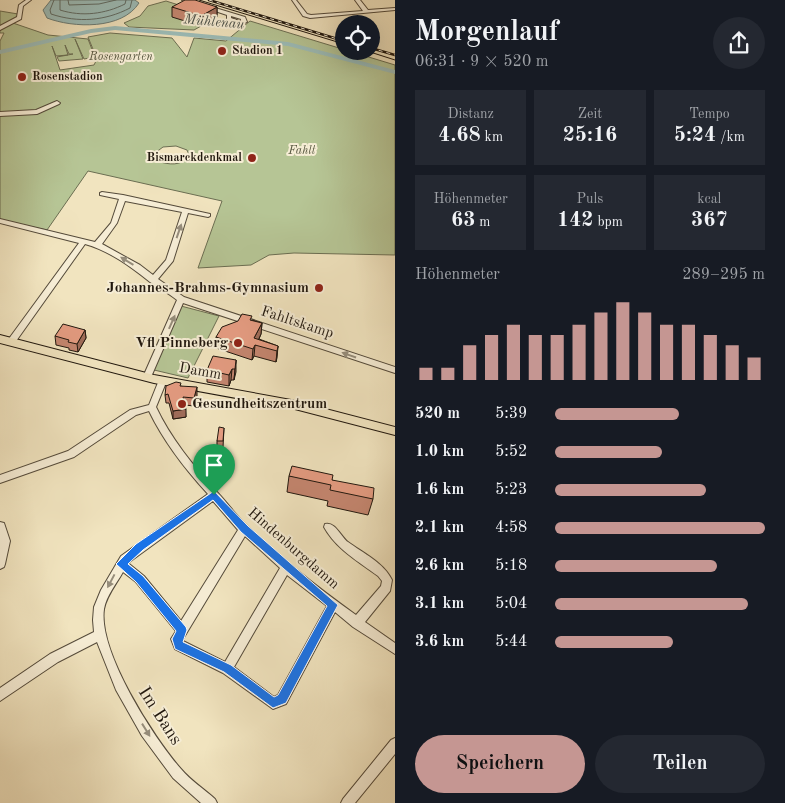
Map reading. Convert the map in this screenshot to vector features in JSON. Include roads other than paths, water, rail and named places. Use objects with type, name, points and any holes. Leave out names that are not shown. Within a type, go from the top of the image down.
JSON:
[{"type":"main road","name":"Damm","points":[[0,339],[147,377],[290,404],[395,431]]},
{"type":"street","points":[[0,28],[18,18],[21,5],[29,0]]},
{"type":"street","points":[[184,0],[229,14]]},
{"type":"street","points":[[294,0],[306,15],[310,17],[395,9]]},
{"type":"street","points":[[357,0],[367,12]]},
{"type":"street","points":[[0,114],[37,112],[57,103]]},
{"type":"street","points":[[102,194],[208,215]]},
{"type":"street","points":[[97,245],[114,223],[123,197]]},
{"type":"street","points":[[153,280],[169,261],[186,210]]},
{"type":"street","name":"Fahltskamp","points":[[0,221],[97,245],[137,268],[182,300],[395,370]]},
{"type":"street","points":[[12,342],[84,241]]},
{"type":"street","points":[[147,377],[182,300]]},
{"type":"street","points":[[0,479],[71,454],[133,412],[152,407],[163,380]]},
{"type":"street","name":"Hindenburgdamm","points":[[152,407],[169,439],[244,529],[286,567],[333,605],[395,649]]},
{"type":"street","name":"Im Bans","points":[[211,803],[177,774],[146,732],[120,686],[100,635],[99,607],[113,576],[121,564],[139,547],[214,495]]},
{"type":"street","points":[[0,526],[4,541],[0,564]]},
{"type":"street","points":[[328,526],[340,542],[391,578],[386,588],[357,622]]},
{"type":"street","points":[[244,529],[182,630],[177,639],[178,645],[227,669],[273,703],[282,700],[333,605]]},
{"type":"street","points":[[121,564],[140,579],[182,630]]},
{"type":"street","points":[[227,669],[286,567]]},
{"type":"street","points":[[0,695],[54,658],[100,635]]},
{"type":"street","points":[[347,803],[395,744]]},
{"type":"water","points":[[51,0],[135,0],[139,3],[131,12],[121,18],[109,22],[83,25],[47,18],[43,10]]},
{"type":"waterway","name":"Mühlenau","points":[[0,52],[91,31],[115,28],[288,44],[395,72]]},
{"type":"tram line","points":[[199,0],[335,41]]},
{"type":"tram line","points":[[380,55],[395,60]]},
{"type":"railway","points":[[209,0],[335,38]]},
{"type":"railway","points":[[380,51],[395,55]]},
{"type":"place","name":"Stadion 1","points":[[222,51]]},
{"type":"place","name":"Rosenstadion","points":[[22,77]]},
{"type":"place","name":"Bismarckdenkmal","points":[[252,158]]},
{"type":"place","name":"Johannes-Brahms-Gymnasium","points":[[319,288]]},
{"type":"place","name":"Vfl Pinneberg","points":[[238,343]]},
{"type":"place","name":"Gesundheitszentrum","points":[[182,404]]},
{"type":"park label","name":"Rosengarten","points":[[121,57]]},
{"type":"park label","name":"Fahlt","points":[[302,151]]}]
